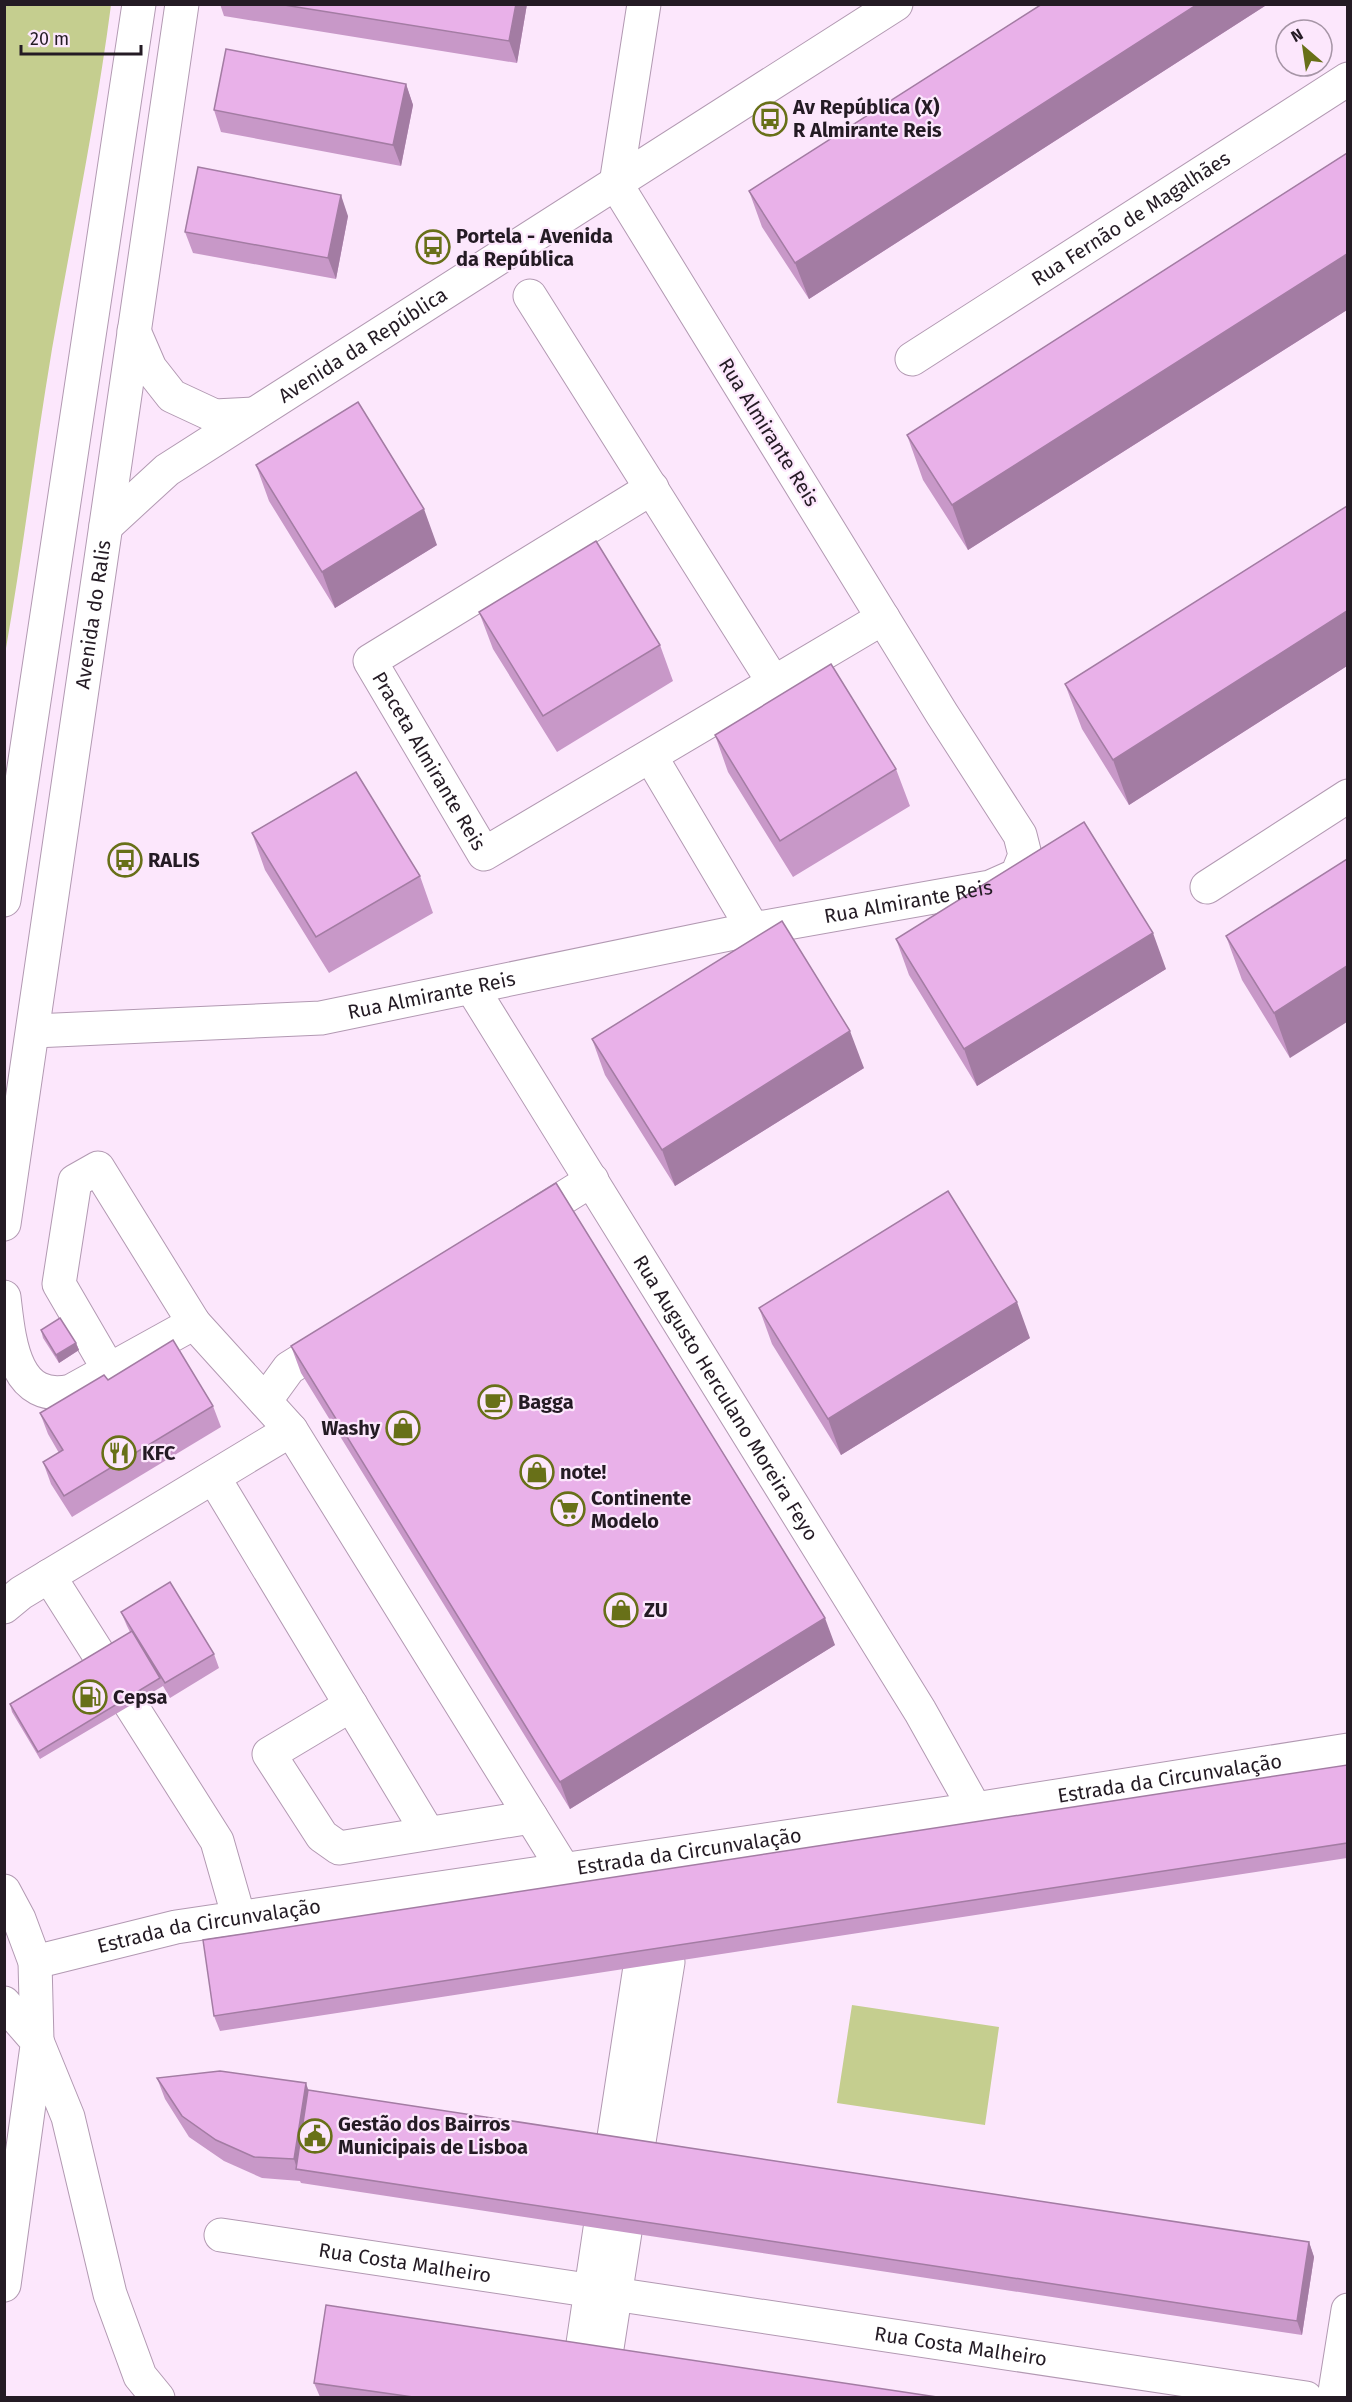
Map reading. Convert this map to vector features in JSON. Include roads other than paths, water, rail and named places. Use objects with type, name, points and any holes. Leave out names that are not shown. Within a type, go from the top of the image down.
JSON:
[{"type":"main road","points":[[4,900],[139,4]]},
{"type":"main road","name":"Avenida do Ralis","points":[[4,1224],[182,4]]},
{"type":"main road","points":[[616,184],[644,4]]},
{"type":"main road","name":"Avenida da República","points":[[106,526],[167,470],[896,4]]},
{"type":"main road","name":"Rua Fernão de Magalhães","points":[[912,359],[1347,79]]},
{"type":"main road","name":"Rua Almirante Reis","points":[[34,1030],[321,1018],[753,929],[990,887],[1017,875],[1025,855],[1020,835],[883,618],[616,184]]},
{"type":"main road","points":[[530,296],[774,683]]},
{"type":"main road","points":[[134,331],[150,368],[172,396],[215,416],[254,414]]},
{"type":"main road","name":"Praceta Almirante Reis","points":[[652,489],[370,661],[484,854],[883,618]]},
{"type":"main road","points":[[651,757],[753,929]]},
{"type":"main road","points":[[1207,887],[1347,796]]},
{"type":"main road","name":"Rua Augusto Herculano Moreira Feyo","points":[[472,988],[920,1711],[975,1809]]},
{"type":"main road","points":[[109,1370],[59,1284],[75,1181],[98,1168],[194,1323],[291,1430],[564,1870]]},
{"type":"main road","points":[[503,1235],[592,1180]]},
{"type":"main road","points":[[4,1297],[9,1344],[17,1367],[40,1389],[55,1395],[71,1391],[194,1323]]},
{"type":"main road","points":[[265,1401],[289,1368],[359,1324]]},
{"type":"main road","points":[[4,1607],[21,1593],[291,1430]]},
{"type":"main road","points":[[214,1478],[428,1833]]},
{"type":"main road","points":[[50,1576],[217,1841],[238,1918]]},
{"type":"main road","points":[[351,1706],[269,1754],[322,1836],[332,1845],[339,1848],[531,1817]]},
{"type":"main road","name":"Estrada da Circunvalação","points":[[35,1962],[176,1927],[564,1870],[669,1869],[975,1809],[1347,1750]]},
{"type":"main road","points":[[4,1891],[19,1919],[35,1962],[37,2041],[4,2285]]},
{"type":"main road","points":[[625,2152],[654,1965]]},
{"type":"main road","points":[[4,2003],[37,2041],[68,2116],[110,2294],[140,2376],[158,2397]]},
{"type":"main road","points":[[593,2359],[612,2231]]},
{"type":"main road","name":"Rua Costa Malheiro","points":[[221,2235],[1306,2397]]},
{"type":"main road","points":[[1334,2397],[1347,2310]]},
{"type":"place","name":"Av República (X) R Almirante Reis","points":[[770,119]]},
{"type":"place","name":"Portela - Avenida da República","points":[[433,247]]},
{"type":"place","name":"RALIS","points":[[125,860]]},
{"type":"place","name":"Bagga","points":[[495,1402]]},
{"type":"place","name":"Washy","points":[[403,1428]]},
{"type":"place","name":"KFC","points":[[119,1453]]},
{"type":"place","name":"note!","points":[[537,1472]]},
{"type":"place","name":"Continente Modelo","points":[[568,1509]]},
{"type":"place","name":"ZU","points":[[621,1610]]},
{"type":"place","name":"Cepsa","points":[[90,1697]]},
{"type":"place","name":"Gestão dos Bairros Municipais de Lisboa","points":[[315,2136]]}]
